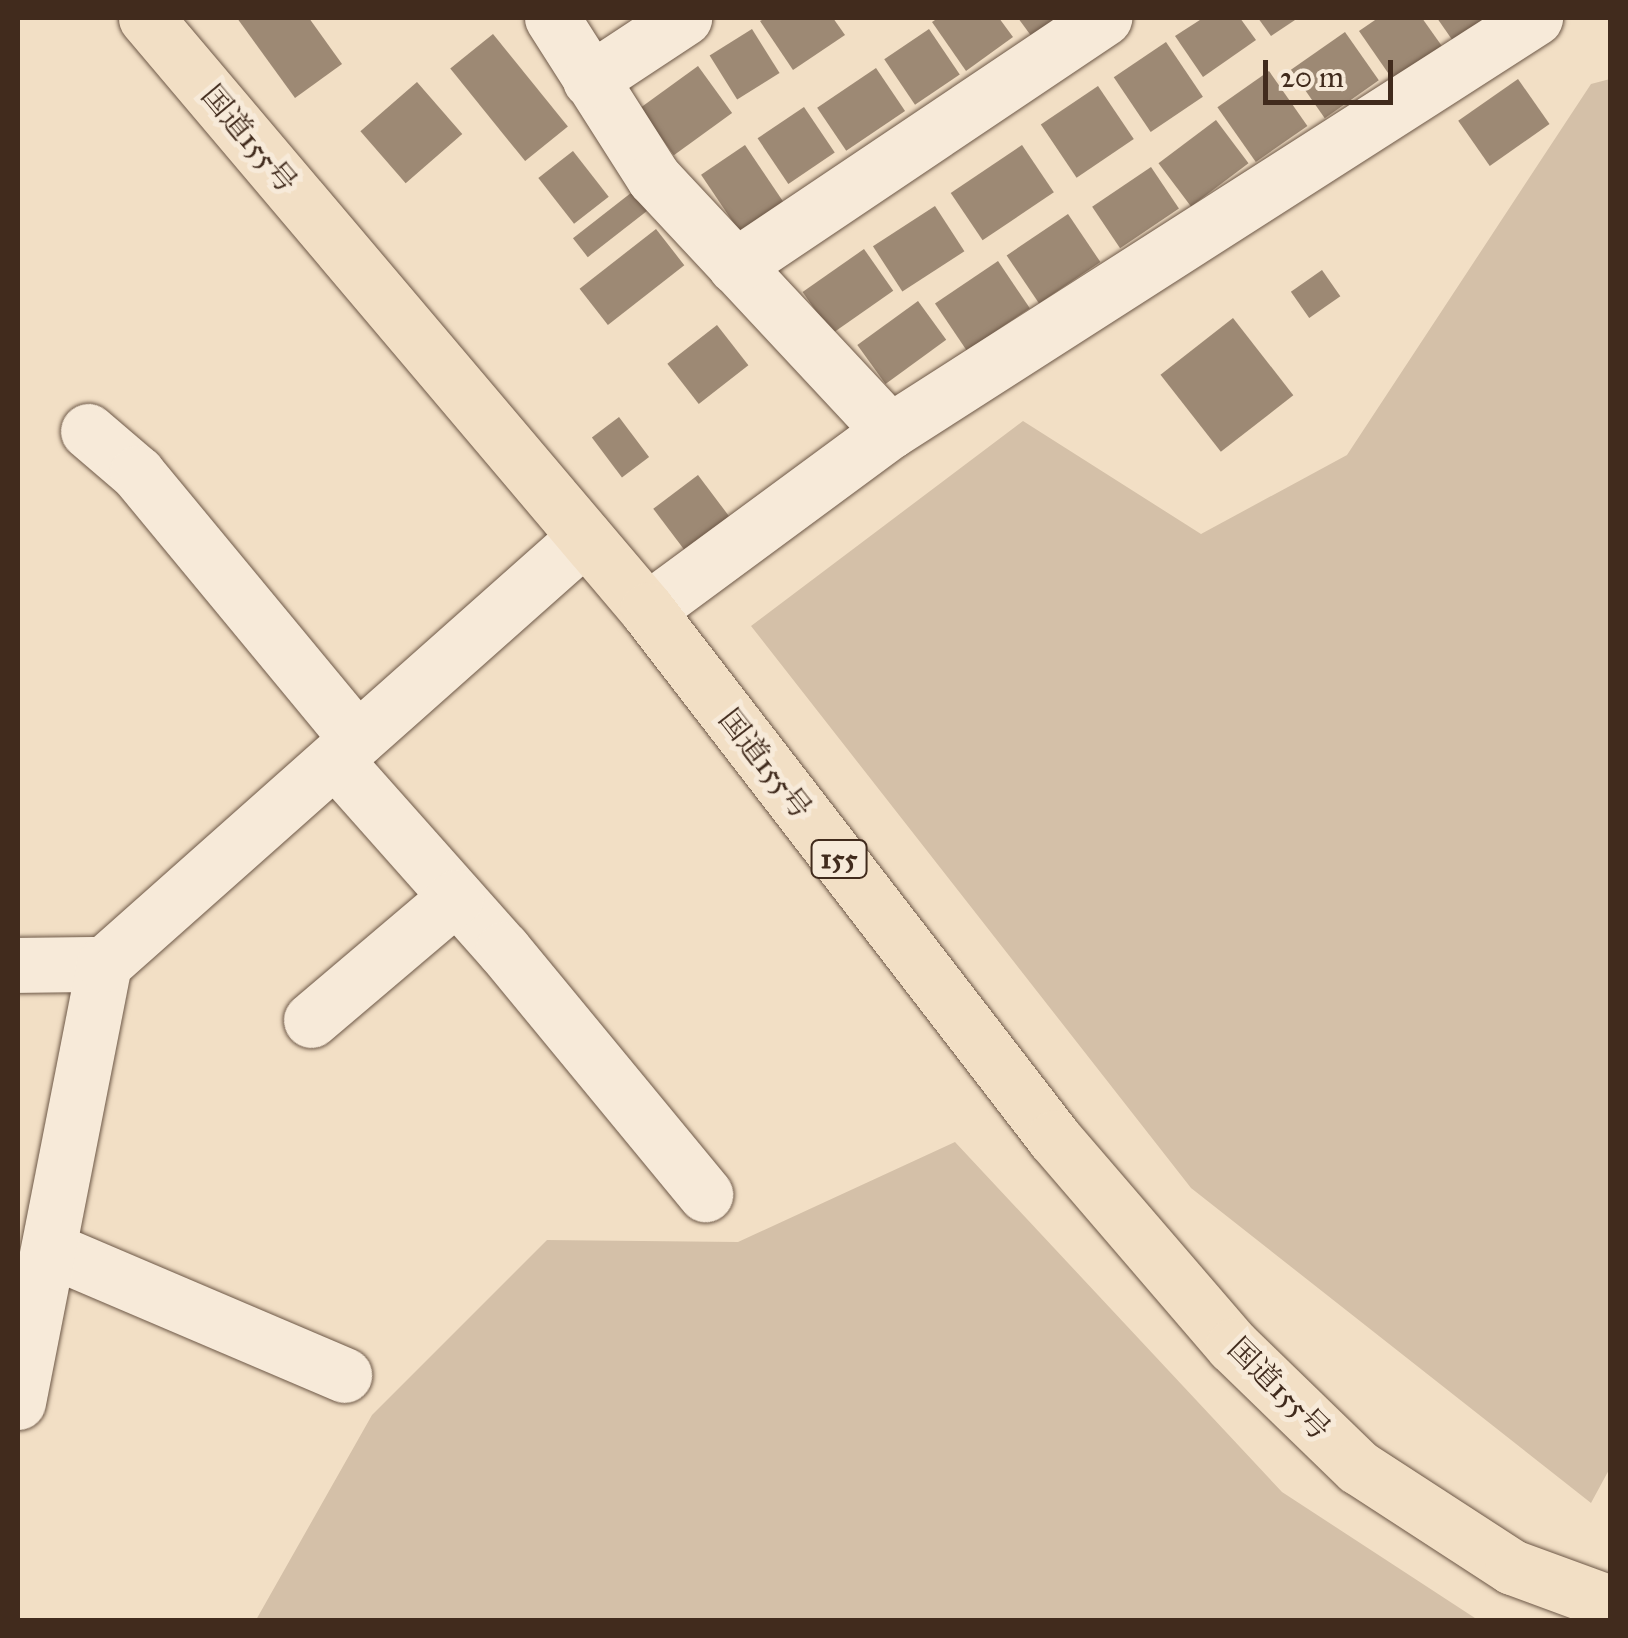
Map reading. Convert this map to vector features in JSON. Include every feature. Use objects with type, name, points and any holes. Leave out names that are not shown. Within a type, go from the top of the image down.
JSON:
[{"type":"highway","name":"国道155号","points":[[146,18],[646,610],[1054,1138],[1233,1346],[1358,1467],[1512,1566],[1610,1603]]},
{"type":"street","points":[[552,18],[654,178],[890,431]]},
{"type":"street","points":[[590,80],[684,18]]},
{"type":"street","points":[[735,266],[1104,18]]},
{"type":"street","points":[[646,610],[890,431],[1535,18]]},
{"type":"street","points":[[88,431],[137,473],[456,897],[705,1194]]},
{"type":"street","points":[[18,1402],[104,964],[585,537]]},
{"type":"street","points":[[310,1020],[456,897]]},
{"type":"street","points":[[18,965],[104,964]]},
{"type":"street","points":[[49,1248],[344,1375]]},
{"type":"shaded area","points":[[1610,79],[1610,1468],[1591,1503],[1191,1188],[751,626],[1023,421],[1201,534],[1347,455],[1591,84]]},
{"type":"shaded area","points":[[955,1142],[1282,1492],[1478,1620],[256,1620],[372,1415],[547,1240],[738,1242]]},
{"type":"building","points":[[237,18],[309,18],[342,64],[295,98]]},
{"type":"building","points":[[833,18],[845,35],[793,70],[760,21]]},
{"type":"building","points":[[938,18],[999,18],[1013,37],[966,71],[932,22]]},
{"type":"building","points":[[1018,18],[1059,18],[1032,37]]},
{"type":"building","points":[[1203,18],[1240,18],[1256,40],[1203,77],[1175,36]]},
{"type":"building","points":[[1258,18],[1298,18],[1271,36]]},
{"type":"building","points":[[1378,18],[1422,18],[1444,49],[1395,83],[1359,31]]},
{"type":"building","points":[[1437,18],[1486,18],[1453,41]]},
{"type":"building","points":[[752,29],[780,73],[737,100],[710,55]]},
{"type":"building","points":[[929,29],[960,75],[915,105],[884,59]]},
{"type":"building","points":[[1345,32],[1379,80],[1325,118],[1291,70]]},
{"type":"building","points":[[493,34],[568,126],[525,161],[450,69]]},
{"type":"building","points":[[1166,42],[1203,97],[1151,132],[1114,77]]},
{"type":"building","points":[[698,66],[732,113],[674,155],[640,108]]},
{"type":"building","points":[[876,68],[905,111],[846,151],[817,108]]},
{"type":"building","points":[[1269,71],[1307,126],[1256,162],[1217,107]]},
{"type":"building","points":[[1518,79],[1550,124],[1490,166],[1458,121]]},
{"type":"building","points":[[417,82],[462,134],[406,183],[360,131]]},
{"type":"building","points":[[1098,86],[1134,139],[1077,178],[1041,125]]},
{"type":"building","points":[[804,107],[835,153],[788,184],[758,138]]},
{"type":"building","points":[[1216,120],[1248,163],[1191,206],[1158,163]]},
{"type":"building","points":[[745,145],[786,206],[742,235],[701,175]]},
{"type":"building","points":[[1022,145],[1054,192],[983,240],[951,193]]},
{"type":"building","points":[[573,151],[609,197],[574,224],[538,178]]},
{"type":"building","points":[[1151,167],[1179,208],[1120,248],[1092,207]]},
{"type":"building","points":[[636,189],[651,208],[588,257],[573,238]]},
{"type":"building","points":[[935,206],[964,251],[902,292],[873,246]]},
{"type":"building","points":[[1068,214],[1100,262],[1039,303],[1007,255]]},
{"type":"building","points":[[656,229],[684,265],[608,325],[580,289]]},
{"type":"building","points":[[864,249],[893,291],[832,334],[803,292]]},
{"type":"building","points":[[998,261],[1030,308],[967,351],[935,303]]},
{"type":"building","points":[[1322,270],[1340,296],[1309,318],[1291,292]]},
{"type":"building","points":[[918,301],[946,340],[886,384],[857,345]]},
{"type":"building","points":[[1233,318],[1293,395],[1221,452],[1161,375]]},
{"type":"building","points":[[717,325],[748,365],[699,404],[667,364]]},
{"type":"building","points":[[619,417],[649,457],[622,477],[592,437]]},
{"type":"building","points":[[698,475],[734,523],[689,557],[653,509]]}]
